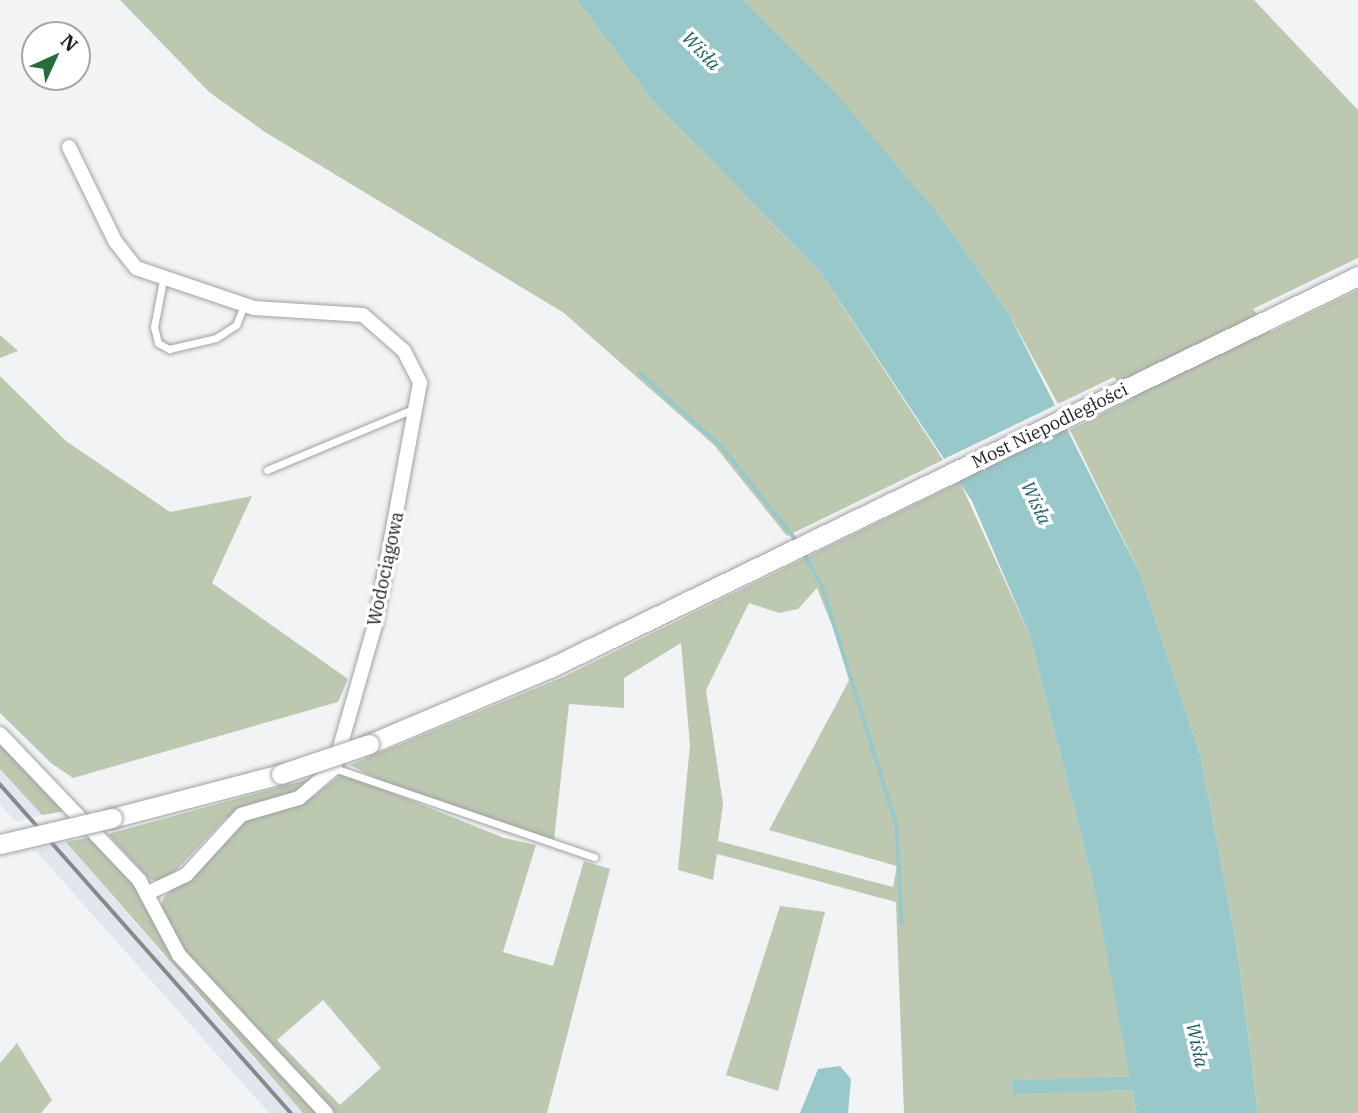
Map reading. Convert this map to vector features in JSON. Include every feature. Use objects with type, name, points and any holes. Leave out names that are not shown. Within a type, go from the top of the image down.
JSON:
[{"type":"main road","name":"Most Niepodległości","points":[[0,844],[281,774],[369,744],[503,690],[1358,276]]},
{"type":"street","name":"Wodociągowa","points":[[69,147],[115,241],[136,268],[244,305],[363,315],[414,366],[418,407],[375,625],[334,768]]},
{"type":"street","points":[[0,734],[148,892],[179,955],[326,1113]]},
{"type":"street","points":[[148,892],[186,875],[241,816],[299,798],[334,768]]},
{"type":"lane","points":[[163,279],[155,327],[158,343],[169,349],[216,338],[236,325],[244,305]]},
{"type":"lane","points":[[267,470],[418,407]]},
{"type":"lane","points":[[334,768],[594,858]]},
{"type":"shaded area","points":[[0,769],[42,815],[16,822],[0,804]]},
{"type":"shaded area","points":[[66,842],[303,1113],[269,1113],[35,850]]},
{"type":"green space","points":[[120,0],[577,0],[652,100],[821,273],[943,460],[787,536],[714,445],[564,313],[265,132],[209,92]]},
{"type":"green space","points":[[742,0],[1254,0],[1358,110],[1358,258],[1253,309],[1271,332],[1358,290],[1358,1113],[1258,1113],[1237,947],[1201,758],[1141,576],[1070,430],[1132,399],[1114,377],[1058,404],[1009,314],[947,225]]},
{"type":"green space","points":[[0,335],[18,351],[0,358]]},
{"type":"green space","points":[[0,376],[66,441],[170,512],[252,496],[212,583],[348,679],[338,702],[73,778],[51,763],[0,713]]},
{"type":"green space","points":[[960,482],[1030,636],[1093,883],[1131,1078],[1012,1080],[1013,1093],[1132,1090],[1137,1113],[904,1113],[896,902],[717,854],[713,880],[678,870],[690,745],[681,643],[624,678],[624,708],[569,704],[554,840],[413,798],[350,765],[561,678]],"holes":[[[817,588],[852,675],[769,830],[897,866],[893,887],[718,841],[723,804],[706,690],[749,603],[779,613],[798,609]]]},
{"type":"green space","points":[[0,731],[72,810],[42,815],[0,769]]},
{"type":"green space","points":[[343,773],[504,838],[536,845],[503,952],[553,966],[584,861],[610,869],[547,1113],[334,1113],[188,959],[160,908],[164,897],[249,816],[315,795]],"holes":[[[323,1000],[381,1068],[340,1105],[277,1040]]]},
{"type":"green space","points":[[324,775],[301,791],[226,818],[164,883],[149,879],[108,834]]},
{"type":"green space","points":[[92,837],[142,892],[174,956],[319,1113],[303,1113],[66,842]]},
{"type":"green space","points":[[780,906],[825,912],[778,1091],[726,1075]]},
{"type":"green space","points":[[17,1043],[52,1100],[41,1113],[0,1113],[0,1063]]},
{"type":"water","name":"Wisła","points":[[577,0],[742,0],[839,97],[947,225],[1009,314],[1141,576],[1201,758],[1237,947],[1258,1113],[1137,1113],[1132,1090],[1013,1094],[1012,1080],[1130,1077],[1093,883],[1030,636],[972,501],[821,273],[652,100]]},
{"type":"water","points":[[840,1066],[851,1079],[848,1113],[800,1113],[818,1069]]},
{"type":"pier","points":[[1060,403],[1072,426],[956,482],[942,460]]},
{"type":"waterway","points":[[640,373],[723,448],[797,541]]},
{"type":"waterway","points":[[803,551],[823,588],[897,825],[902,924]]},
{"type":"railway","points":[[0,784],[291,1113]]}]
